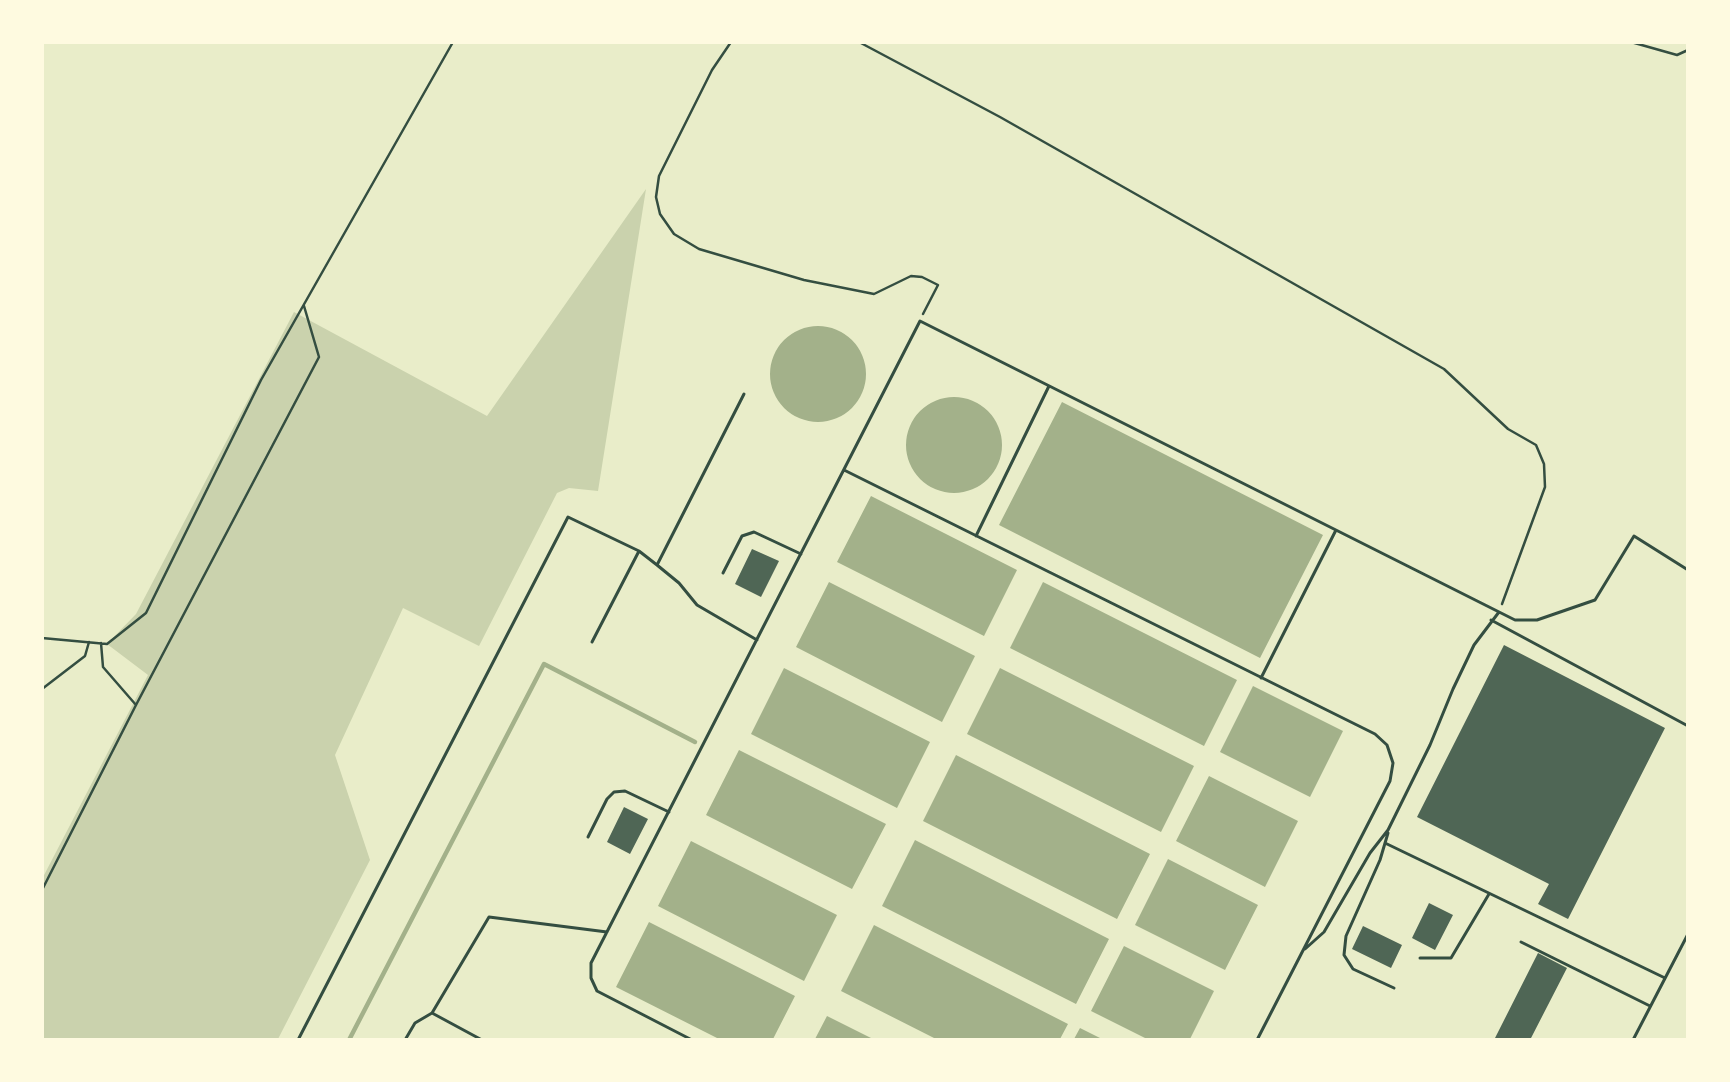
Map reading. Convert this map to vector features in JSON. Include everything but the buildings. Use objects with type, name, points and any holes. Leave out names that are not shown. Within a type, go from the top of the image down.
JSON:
[{"type":"lane","points":[[692,1040],[597,991],[591,978],[591,963],[920,321],[1515,620],[1537,620],[1595,600],[1634,536],[1688,570]]},
{"type":"lane","points":[[976,536],[1049,386]]},
{"type":"lane","points":[[657,565],[744,394]]},
{"type":"lane","points":[[844,470],[1375,734],[1387,745],[1393,762],[1390,781],[1257,1040]]},
{"type":"lane","points":[[298,1039],[568,517],[639,551],[679,583],[697,605],[757,640]]},
{"type":"lane","points":[[1262,678],[1336,530]]},
{"type":"lane","points":[[723,573],[742,536],[754,532],[801,554]]},
{"type":"lane","points":[[592,642],[639,551]]},
{"type":"lane","points":[[1302,951],[1324,932],[1370,853],[1388,830],[1430,745],[1453,688],[1474,645],[1498,612]]},
{"type":"lane","points":[[1491,620],[1688,726]]},
{"type":"lane","points":[[588,837],[606,800],[614,792],[625,791],[668,812]]},
{"type":"lane","points":[[1388,830],[1380,860],[1346,936],[1344,955],[1354,968],[1394,988]]},
{"type":"lane","points":[[1385,843],[1664,978]]},
{"type":"lane","points":[[1420,958],[1451,958],[1464,940],[1489,894]]},
{"type":"lane","points":[[404,1040],[415,1022],[432,1013],[489,917],[607,932]]},
{"type":"lane","points":[[1633,1040],[1688,934]]},
{"type":"lane","points":[[1521,942],[1650,1006]]},
{"type":"lane","points":[[432,1013],[482,1040]]},
{"type":"lane","points":[[200,1040],[207,1040]]},
{"type":"path","points":[[42,638],[107,644],[146,613],[261,380],[453,42]]},
{"type":"path","points":[[732,42],[712,70],[658,176],[656,197],[660,214],[674,234],[699,249],[804,280],[874,294],[911,276],[922,277],[938,285],[920,321]]},
{"type":"path","points":[[859,42],[1000,117],[1444,369],[1508,429],[1536,445],[1544,464],[1545,487],[1498,612]]},
{"type":"path","points":[[1631,42],[1677,55],[1688,50]]},
{"type":"path","points":[[42,890],[136,705],[319,356],[304,306]]},
{"type":"path","points":[[42,689],[85,656],[89,642]]},
{"type":"path","points":[[101,643],[103,667],[136,705]]},
{"type":"shaded area","points":[[646,189],[598,491],[569,488],[557,493],[479,646],[403,608],[335,755],[370,860],[278,1039],[43,1039],[42,879],[148,675],[107,644],[136,614],[294,312],[487,416]]},
{"type":"shaded area","points":[[818,326],[836,330],[852,340],[862,356],[866,374],[862,392],[852,408],[836,418],[818,422],[800,418],[784,408],[774,392],[770,374],[774,356],[784,340],[800,330]]},
{"type":"shaded area","points":[[954,397],[972,401],[988,411],[998,427],[1002,445],[998,463],[988,479],[972,489],[954,493],[936,489],[920,479],[910,463],[906,445],[910,427],[920,411],[936,401]]},
{"type":"shaded area","points":[[1062,402],[1323,535],[1260,658],[999,525]]},
{"type":"shaded area","points":[[871,496],[1017,570],[984,636],[837,562]]},
{"type":"shaded area","points":[[829,582],[975,656],[942,722],[796,647]]},
{"type":"shaded area","points":[[1043,582],[1237,680],[1204,746],[1010,648]]},
{"type":"shaded area","points":[[784,668],[930,742],[897,808],[751,734]]},
{"type":"shaded area","points":[[1000,668],[1194,766],[1161,832],[967,734]]},
{"type":"shaded area","points":[[1253,686],[1343,731],[1310,797],[1220,752]]},
{"type":"shaded area","points":[[739,750],[886,824],[852,889],[706,815]]},
{"type":"shaded area","points":[[956,755],[1150,854],[1117,919],[923,821]]},
{"type":"shaded area","points":[[1209,776],[1298,821],[1265,887],[1176,841]]},
{"type":"shaded area","points":[[915,840],[1109,939],[1076,1004],[882,906]]},
{"type":"shaded area","points":[[691,841],[837,915],[804,981],[658,906]]},
{"type":"shaded area","points":[[1168,859],[1258,905],[1225,970],[1135,925]]},
{"type":"shaded area","points":[[649,922],[795,996],[773,1039],[719,1039],[616,987]]},
{"type":"shaded area","points":[[874,925],[1068,1024],[1060,1039],[936,1039],[841,991]]},
{"type":"shaded area","points":[[1124,946],[1214,991],[1190,1039],[1147,1039],[1091,1011]]},
{"type":"shaded area","points":[[827,1016],[873,1039],[815,1039]]},
{"type":"shaded area","points":[[1080,1028],[1102,1039],[1074,1039]]},
{"type":"waterway","points":[[349,1040],[544,664],[695,742]]}]
